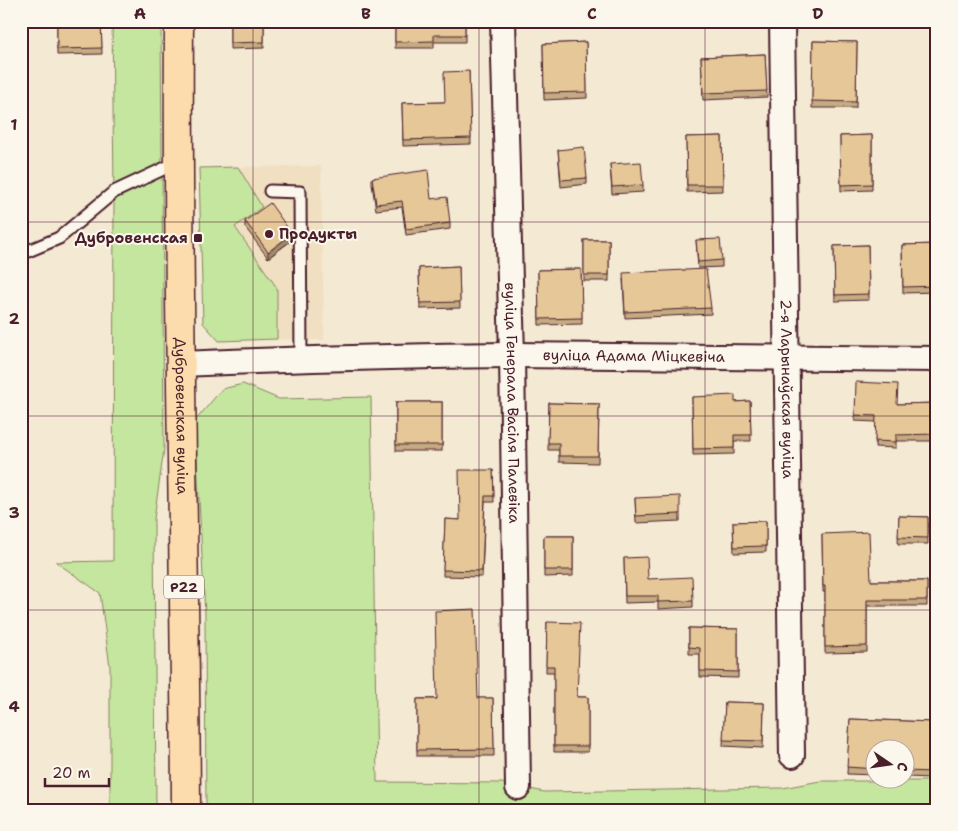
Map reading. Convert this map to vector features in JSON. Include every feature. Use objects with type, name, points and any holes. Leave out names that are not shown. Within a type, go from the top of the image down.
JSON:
[{"type":"main road","name":"Дубровенская вуліца","points":[[179,21],[178,162],[182,364],[186,810]]},
{"type":"street","name":"вуліца Генерала Васіля Палевіка","points":[[503,21],[512,356],[518,787]]},
{"type":"street","name":"2-я Ларынаўская вуліца","points":[[782,21],[792,755]]},
{"type":"street","name":"вуліца Адама Міцкевіча","points":[[182,364],[301,359],[512,356],[937,359]]},
{"type":"lane","points":[[21,254],[59,238],[114,192],[178,162]]},
{"type":"lane","points":[[270,191],[300,192],[301,359]]},
{"type":"shaded area","points":[[321,166],[324,340],[277,339],[277,288],[235,226],[262,207],[238,167]]},
{"type":"green space","points":[[112,21],[141,21],[161,24],[164,449],[154,519],[156,810],[110,810],[110,667],[100,593],[56,562],[113,561],[114,192]]},
{"type":"green space","points":[[238,167],[262,207],[235,227],[277,288],[277,339],[219,341],[203,323],[199,168]]},
{"type":"green space","points":[[243,384],[279,399],[371,397],[377,782],[502,783],[544,792],[783,788],[820,781],[866,781],[866,788],[916,788],[916,781],[937,781],[937,810],[206,810],[205,615],[195,421],[222,389]]},
{"type":"building","points":[[57,21],[101,21],[102,48],[57,49]]},
{"type":"building","points":[[230,21],[264,21],[264,42],[230,43]]},
{"type":"building","points":[[395,21],[465,21],[465,35],[434,35],[434,41],[395,42]]},
{"type":"building","points":[[813,41],[857,42],[856,102],[812,101]]},
{"type":"building","points":[[586,42],[587,92],[544,93],[543,44]]},
{"type":"building","points":[[765,54],[767,91],[703,93],[701,57]]},
{"type":"building","points":[[469,71],[471,138],[403,140],[402,103],[445,102],[444,72]]},
{"type":"building","points":[[872,135],[872,184],[841,185],[840,136]]},
{"type":"building","points":[[722,136],[723,185],[687,185],[686,137]]},
{"type":"building","points":[[584,147],[587,178],[561,180],[558,150]]},
{"type":"building","points":[[641,162],[643,185],[612,187],[610,164]]},
{"type":"building","points":[[428,170],[431,199],[447,197],[450,223],[406,229],[402,201],[376,204],[372,178]]},
{"type":"building","name":"Продукты","points":[[270,203],[292,234],[268,252],[245,221]]},
{"type":"building","points":[[720,239],[722,260],[698,262],[696,240]]},
{"type":"building","points":[[584,240],[609,240],[609,275],[584,275]]},
{"type":"building","points":[[937,244],[937,286],[903,287],[902,245]]},
{"type":"building","points":[[868,245],[869,294],[835,295],[834,246]]},
{"type":"building","points":[[459,266],[460,302],[420,303],[419,268]]},
{"type":"building","points":[[581,269],[582,318],[539,319],[538,270]]},
{"type":"building","points":[[706,269],[711,308],[625,312],[623,273]]},
{"type":"building","points":[[856,382],[898,384],[897,404],[937,403],[937,434],[896,435],[896,442],[875,441],[876,416],[855,415]]},
{"type":"building","points":[[735,395],[735,402],[750,401],[751,435],[734,435],[734,448],[693,449],[692,397]]},
{"type":"building","points":[[396,402],[442,402],[442,445],[396,445]]},
{"type":"building","points":[[549,403],[599,404],[598,456],[559,456],[559,443],[548,443]]},
{"type":"building","points":[[459,470],[493,470],[494,496],[485,496],[482,571],[443,570],[445,519],[460,520]]},
{"type":"building","points":[[934,491],[937,491],[937,512],[934,512]]},
{"type":"building","points":[[680,496],[680,514],[636,516],[635,498]]},
{"type":"building","points":[[899,516],[928,517],[928,538],[898,537]]},
{"type":"building","points":[[766,521],[766,546],[734,547],[733,522]]},
{"type":"building","points":[[869,532],[871,581],[927,581],[927,600],[867,600],[867,646],[825,647],[825,586],[823,586],[822,534]]},
{"type":"building","points":[[544,536],[573,536],[573,570],[544,570]]},
{"type":"building","points":[[647,557],[648,579],[692,577],[693,601],[658,602],[658,596],[625,596],[624,558]]},
{"type":"building","points":[[475,609],[478,698],[493,698],[494,749],[417,750],[417,699],[437,699],[435,611]]},
{"type":"building","points":[[547,622],[580,623],[577,697],[588,697],[588,746],[554,746],[554,666],[546,666]]},
{"type":"building","points":[[689,628],[738,629],[738,672],[700,671],[700,648],[689,647]]},
{"type":"building","points":[[725,702],[764,703],[763,741],[723,740]]},
{"type":"building","points":[[850,719],[933,722],[932,772],[916,771],[916,738],[866,738],[866,768],[847,767]]},
{"type":"place","name":"Продукты","points":[[269,234]]},
{"type":"place","name":"Дубровенская","points":[[198,238]]}]
